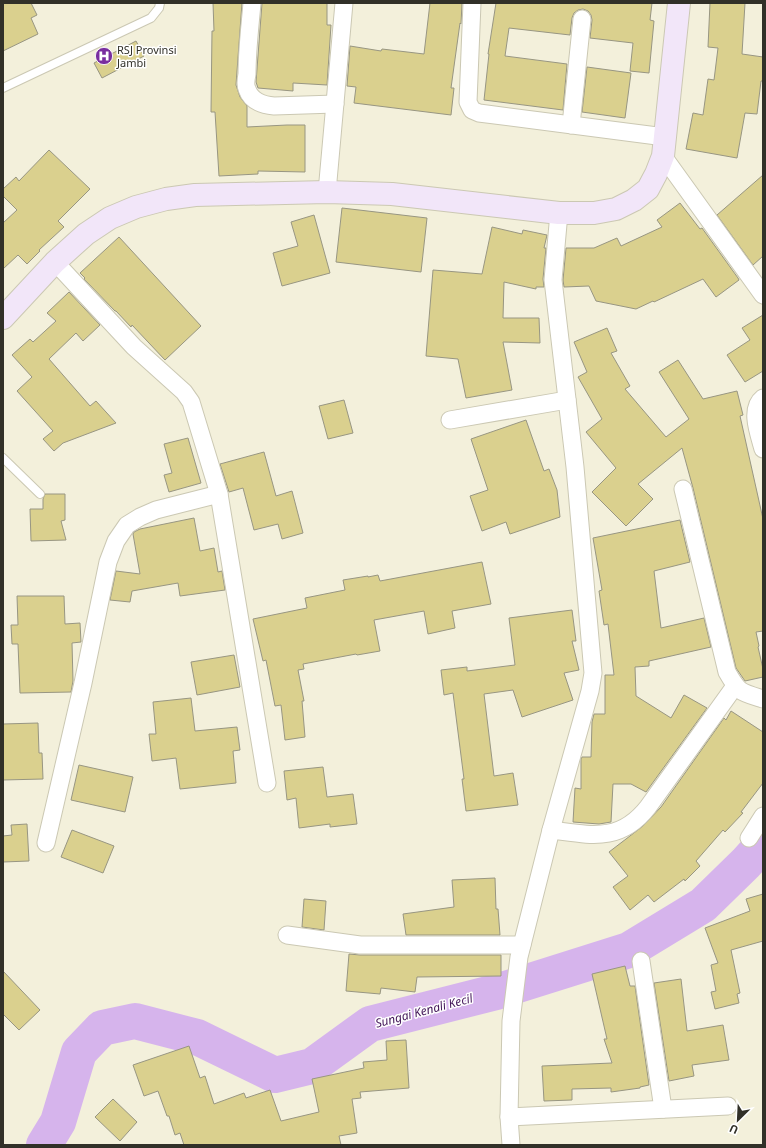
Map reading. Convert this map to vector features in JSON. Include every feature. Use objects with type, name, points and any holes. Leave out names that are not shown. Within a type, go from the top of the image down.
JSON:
[{"type":"street","points":[[252,3],[246,88],[251,96],[258,103],[274,106],[335,104]]},
{"type":"street","points":[[327,192],[344,3]]},
{"type":"street","points":[[472,3],[468,102],[472,110],[479,113],[572,125],[664,147],[763,295]]},
{"type":"street","points":[[3,318],[55,262],[86,234],[110,218],[136,207],[166,199],[195,196],[327,192],[392,194],[559,213],[594,213],[616,209],[634,200],[648,189],[656,174],[664,147],[679,3]]},
{"type":"street","points":[[572,125],[582,19]]},
{"type":"street","points":[[511,1145],[510,1117],[512,1021],[520,952],[551,830],[590,691],[593,674],[575,468],[552,280],[559,213]]},
{"type":"street","points":[[55,262],[134,347],[184,392],[191,402],[219,494],[267,783]]},
{"type":"street","points":[[763,398],[755,410],[763,449]]},
{"type":"street","points":[[450,420],[566,400]]},
{"type":"street","points":[[683,489],[727,672],[735,686],[742,693],[763,699]]},
{"type":"street","points":[[46,843],[84,683],[108,562],[116,541],[127,525],[140,517],[156,510],[219,494]]},
{"type":"street","points":[[551,830],[593,835],[607,834],[621,830],[642,816],[735,686]]},
{"type":"street","points":[[749,838],[763,816]]},
{"type":"street","points":[[287,935],[360,945],[520,952]]},
{"type":"street","points":[[641,961],[662,1109]]},
{"type":"street","points":[[510,1117],[728,1106]]},
{"type":"lane","points":[[3,88],[151,18],[159,8],[160,3]]},
{"type":"lane","points":[[3,458],[40,494]]},
{"type":"building","points":[[3,3],[31,3],[37,15],[31,18],[38,34],[3,51]]},
{"type":"building","points":[[213,3],[242,3],[236,85],[240,97],[247,106],[247,127],[305,125],[305,172],[258,171],[258,174],[219,176],[215,112],[211,112],[212,31],[214,31]]},
{"type":"building","points":[[262,3],[327,3],[327,25],[331,25],[327,85],[293,83],[293,91],[258,88],[256,82]]},
{"type":"building","points":[[430,3],[462,3],[461,24],[460,23],[451,88],[454,88],[451,115],[354,103],[356,87],[347,86],[350,46],[381,51],[382,49],[424,54]]},
{"type":"building","points":[[496,3],[652,3],[650,20],[654,21],[649,73],[630,71],[633,43],[590,38],[592,20],[591,15],[588,11],[583,9],[574,13],[570,35],[509,28],[505,56],[567,64],[563,110],[484,100],[488,54]]},
{"type":"building","points":[[710,3],[745,3],[742,54],[763,57],[763,81],[761,81],[757,114],[745,113],[737,158],[686,149],[693,113],[703,115],[708,79],[714,80],[718,48],[708,47]]},
{"type":"building","points":[[136,41],[144,56],[102,78],[94,63]]},
{"type":"building","points":[[587,67],[631,73],[625,118],[582,112]]},
{"type":"building","points":[[49,150],[90,189],[58,221],[64,227],[39,250],[40,251],[27,264],[18,255],[3,269],[3,223],[17,210],[3,196],[3,189],[16,177],[19,181]]},
{"type":"building","points":[[763,175],[763,256],[753,265],[717,215]]},
{"type":"building","points":[[680,203],[700,229],[702,228],[739,280],[716,297],[703,279],[636,309],[596,301],[589,286],[564,287],[563,280],[566,248],[594,248],[617,238],[621,246],[662,227],[657,220]]},
{"type":"building","points":[[342,208],[427,218],[421,272],[336,262]]},
{"type":"building","points":[[314,215],[330,273],[282,286],[273,253],[298,246],[291,222]]},
{"type":"building","points":[[492,227],[522,234],[523,230],[547,235],[544,248],[546,248],[543,279],[544,287],[536,287],[536,289],[504,282],[503,318],[539,318],[540,343],[503,342],[512,390],[466,398],[458,359],[426,356],[433,270],[482,274]]},
{"type":"building","points":[[119,237],[201,326],[165,360],[132,325],[131,327],[115,311],[80,273]]},
{"type":"building","points":[[69,292],[100,325],[83,341],[76,333],[49,359],[90,406],[96,401],[116,423],[63,443],[54,451],[43,439],[53,431],[17,391],[32,377],[12,355],[30,339],[33,342],[56,321],[47,313]]},
{"type":"building","points":[[763,315],[763,371],[745,382],[727,355],[750,340],[742,328]]},
{"type":"building","points":[[607,328],[617,351],[611,353],[630,386],[625,389],[666,437],[689,419],[659,372],[678,360],[703,399],[737,391],[743,415],[740,416],[763,519],[763,631],[756,632],[763,669],[763,677],[745,681],[736,668],[682,448],[638,484],[653,499],[626,526],[592,492],[616,468],[586,432],[602,419],[578,377],[587,372],[574,342]]},
{"type":"building","points":[[344,400],[353,433],[328,439],[319,406]]},
{"type":"building","points":[[526,420],[544,471],[549,469],[557,490],[560,517],[510,534],[506,522],[482,531],[470,496],[488,490],[471,439]]},
{"type":"building","points":[[188,438],[201,483],[169,492],[164,475],[172,473],[164,444]]},
{"type":"building","points":[[264,452],[276,496],[292,491],[303,533],[282,539],[278,524],[254,530],[243,488],[229,492],[220,464]]},
{"type":"building","points":[[45,494],[65,494],[65,520],[61,521],[66,540],[31,541],[30,509],[43,509],[43,499]]},
{"type":"building","points":[[194,518],[200,551],[214,548],[218,572],[222,571],[225,590],[180,596],[178,583],[132,591],[130,602],[110,600],[116,571],[140,574],[133,534],[134,532],[140,529]]},
{"type":"building","points":[[680,520],[690,562],[654,571],[661,628],[704,618],[711,647],[649,661],[649,666],[635,667],[636,696],[671,718],[684,695],[707,708],[646,792],[631,784],[613,784],[611,822],[599,824],[573,822],[575,788],[581,789],[581,759],[582,757],[591,757],[592,722],[594,714],[605,714],[605,675],[614,675],[608,624],[604,625],[599,591],[602,590],[593,538]]},
{"type":"building","points":[[482,562],[491,604],[452,611],[455,628],[428,634],[424,611],[374,620],[380,651],[303,664],[304,669],[298,670],[304,701],[302,701],[305,737],[285,740],[281,705],[275,706],[266,660],[263,661],[253,619],[307,608],[305,598],[345,590],[343,580],[378,575],[380,581]]},
{"type":"building","points":[[17,596],[64,596],[65,624],[80,623],[81,642],[72,643],[73,681],[71,692],[20,693],[18,644],[12,644],[11,625],[18,625]]},
{"type":"building","points":[[572,610],[576,641],[572,641],[579,670],[564,673],[573,700],[522,717],[513,690],[484,694],[494,776],[513,773],[518,805],[466,811],[462,779],[464,779],[453,693],[444,695],[441,670],[467,667],[467,671],[515,665],[509,618]]},
{"type":"building","points":[[234,655],[240,687],[197,695],[191,662]]},
{"type":"building","points":[[191,698],[195,731],[237,727],[240,750],[233,751],[236,783],[180,789],[176,758],[152,761],[149,734],[156,734],[153,702]]},
{"type":"building","points":[[731,711],[763,732],[763,783],[741,812],[743,813],[725,832],[723,830],[696,861],[700,866],[685,881],[684,879],[654,902],[648,895],[630,910],[613,887],[628,876],[609,852],[643,826],[661,807],[724,718],[726,720]]},
{"type":"building","points":[[38,723],[39,753],[42,753],[43,779],[3,780],[3,724]]},
{"type":"building","points":[[79,765],[133,777],[125,812],[71,800]]},
{"type":"building","points":[[323,767],[327,797],[353,794],[357,824],[330,827],[330,824],[299,828],[296,798],[287,800],[284,771]]},
{"type":"building","points":[[27,824],[29,861],[3,862],[3,836],[12,835],[11,825]]},
{"type":"building","points":[[72,830],[114,846],[103,873],[61,857]]},
{"type":"building","points":[[495,878],[496,909],[498,909],[500,935],[406,935],[403,914],[454,907],[452,880]]},
{"type":"building","points":[[763,894],[763,941],[731,950],[740,993],[737,994],[739,1003],[715,1009],[711,992],[716,991],[711,965],[718,963],[705,928],[750,911],[746,899]]},
{"type":"building","points":[[304,899],[326,901],[324,930],[302,927]]},
{"type":"building","points":[[349,954],[501,955],[501,976],[417,977],[415,992],[381,988],[380,994],[346,991]]},
{"type":"building","points":[[625,966],[630,986],[635,986],[649,1085],[640,1088],[611,1092],[611,1088],[572,1089],[572,1100],[544,1101],[542,1066],[612,1063],[604,1039],[607,1039],[592,974]]},
{"type":"building","points":[[3,971],[40,1010],[19,1030],[3,1014]]},
{"type":"building","points":[[681,979],[687,1031],[723,1025],[729,1060],[692,1065],[694,1076],[669,1081],[654,983]]},
{"type":"building","points":[[406,1040],[409,1088],[360,1092],[361,1098],[352,1099],[357,1133],[339,1136],[341,1145],[184,1145],[180,1133],[175,1135],[169,1116],[167,1116],[158,1091],[144,1096],[133,1065],[189,1046],[200,1078],[205,1076],[214,1104],[244,1093],[246,1098],[270,1090],[281,1121],[319,1112],[312,1079],[364,1068],[363,1062],[387,1060],[386,1041]]},
{"type":"building","points":[[113,1099],[137,1122],[120,1141],[95,1117]]},
{"type":"waterway","name":"Sungai Kenali Kecil","points":[[44,1145],[58,1122],[79,1052],[102,1028],[135,1021],[197,1037],[275,1075],[312,1066],[370,1024],[496,992],[629,950],[703,905],[746,863],[763,844]]},
{"type":"place","name":"RSJ Provinsi Jambi","points":[[104,56]]}]
